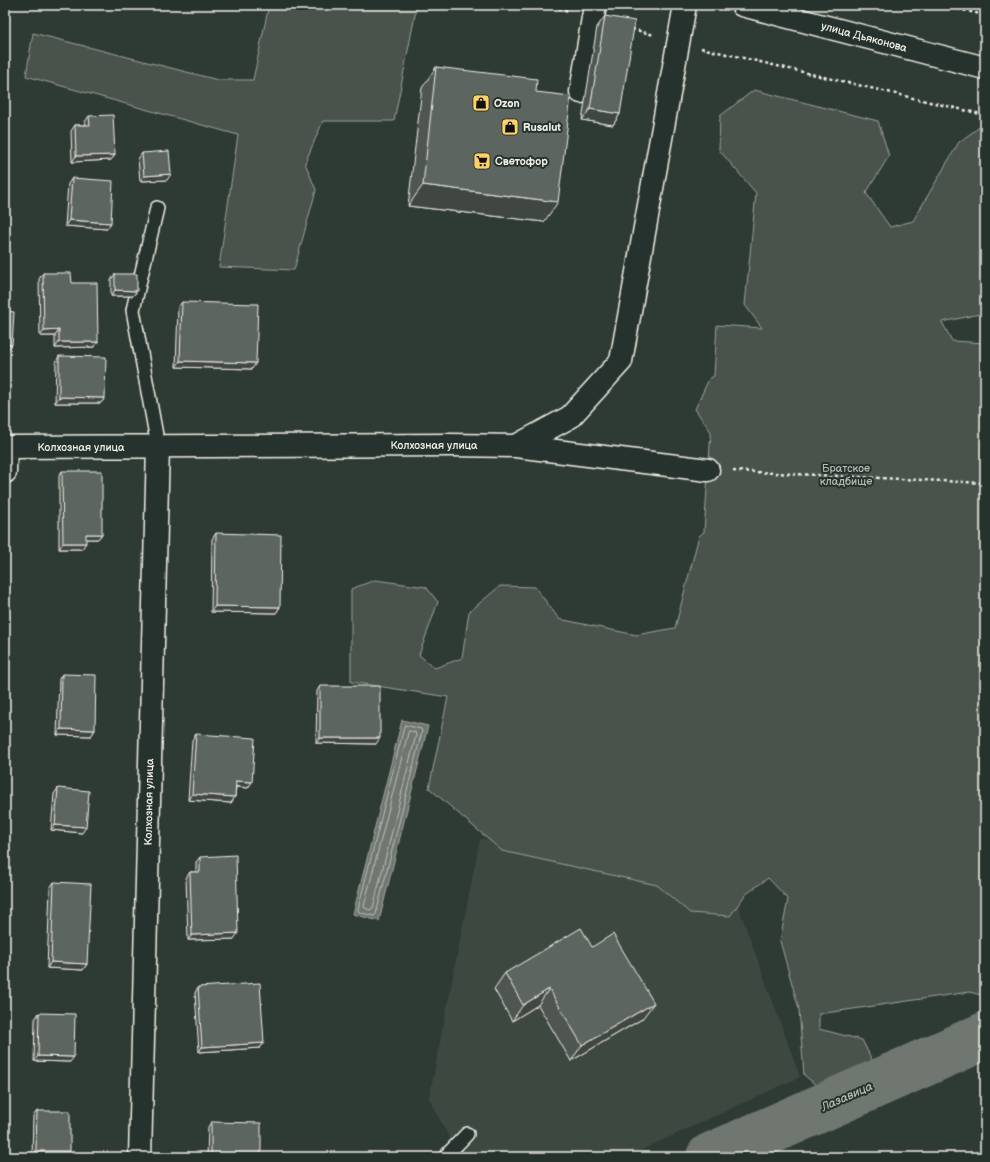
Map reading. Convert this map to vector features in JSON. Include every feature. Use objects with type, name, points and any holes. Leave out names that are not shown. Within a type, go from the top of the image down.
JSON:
[{"type":"street","points":[[516,446],[570,418],[621,361],[685,5]]},
{"type":"street","name":"улица Дьяконова","points":[[742,5],[985,68]]},
{"type":"street","points":[[581,92],[594,11]]},
{"type":"street","name":"Колхозная улица","points":[[140,1157],[158,446]]},
{"type":"street","name":"Колхозная улица","points":[[6,447],[516,446],[708,470]]},
{"type":"street","points":[[5,472],[6,447]]},
{"type":"lane","points":[[157,208],[133,310],[158,446]]},
{"type":"lane","points":[[445,1157],[467,1134]]},
{"type":"path","points":[[547,5],[594,11]]},
{"type":"path","points":[[940,5],[985,15]]},
{"type":"path","points":[[629,28],[679,42],[985,115]]},
{"type":"path","points":[[708,470],[985,483]]},
{"type":"shaded area","points":[[480,839],[715,842],[800,1077],[626,1157],[459,1157],[429,1098]]},
{"type":"green space","points":[[269,5],[417,5],[394,121],[323,121],[305,163],[316,190],[294,270],[219,267],[238,135],[26,76],[33,33],[218,80],[253,80]]},
{"type":"green space","name":"Братское кладбище","points":[[754,90],[878,121],[889,156],[866,193],[890,227],[913,221],[959,142],[985,123],[985,313],[942,322],[952,341],[985,343],[985,996],[969,992],[819,1014],[819,1029],[862,1040],[874,1064],[854,1086],[822,1090],[804,1075],[799,1009],[780,941],[788,899],[768,878],[745,895],[730,916],[690,913],[657,885],[502,851],[429,788],[448,697],[351,682],[351,589],[375,580],[426,587],[438,602],[419,655],[435,668],[462,658],[469,612],[500,586],[535,587],[559,619],[636,635],[675,628],[699,536],[704,532],[711,432],[695,409],[709,379],[714,376],[717,325],[762,328],[745,305],[756,193],[719,150],[720,116]]},
{"type":"water","points":[[402,720],[428,726],[379,921],[353,914]]},
{"type":"building","points":[[605,16],[635,21],[620,114],[590,109]]},
{"type":"building","name":"Светофор","points":[[436,67],[537,79],[536,92],[571,96],[558,202],[423,185]]},
{"type":"building","points":[[5,80],[6,80],[5,102]]},
{"type":"building","points":[[113,115],[115,155],[76,156],[75,125],[90,125],[89,116]]},
{"type":"building","points":[[169,151],[171,174],[144,176],[142,153]]},
{"type":"building","points":[[72,178],[113,181],[111,223],[69,220]]},
{"type":"building","points":[[43,273],[71,273],[72,283],[97,283],[98,342],[59,342],[59,330],[44,331]]},
{"type":"building","points":[[115,274],[137,274],[137,291],[115,290]]},
{"type":"building","points":[[182,302],[258,304],[256,363],[180,361]]},
{"type":"building","points":[[5,311],[14,312],[12,345],[5,344]]},
{"type":"building","points":[[59,356],[106,357],[105,398],[59,397]]},
{"type":"building","points":[[62,471],[102,471],[102,534],[86,534],[86,543],[63,543]]},
{"type":"building","points":[[216,533],[281,535],[280,607],[215,606]]},
{"type":"building","points":[[62,674],[96,675],[95,730],[61,729]]},
{"type":"building","points":[[320,686],[380,686],[380,738],[320,738]]},
{"type":"building","points":[[196,734],[255,738],[252,782],[236,781],[235,797],[192,794]]},
{"type":"building","points":[[58,788],[89,791],[86,827],[55,825]]},
{"type":"building","points":[[236,855],[238,933],[192,935],[190,872],[200,872],[200,857]]},
{"type":"building","points":[[54,882],[91,884],[87,964],[51,962]]},
{"type":"building","points":[[581,928],[592,947],[613,934],[654,1003],[582,1045],[549,989],[523,1005],[505,973]]},
{"type":"building","points":[[260,983],[264,1043],[202,1047],[198,987]]},
{"type":"building","points":[[39,1013],[75,1014],[74,1057],[38,1056]]},
{"type":"building","points":[[37,1111],[70,1111],[70,1151],[36,1151]]},
{"type":"building","points":[[211,1122],[261,1123],[261,1157],[211,1157]]},
{"type":"waterway","name":"Лазавица","points":[[710,1157],[985,1036]]},
{"type":"place","name":"Ozon","points":[[481,103]]},
{"type":"place","name":"Rusalut","points":[[510,127]]},
{"type":"place","name":"Светофор","points":[[482,161]]}]
